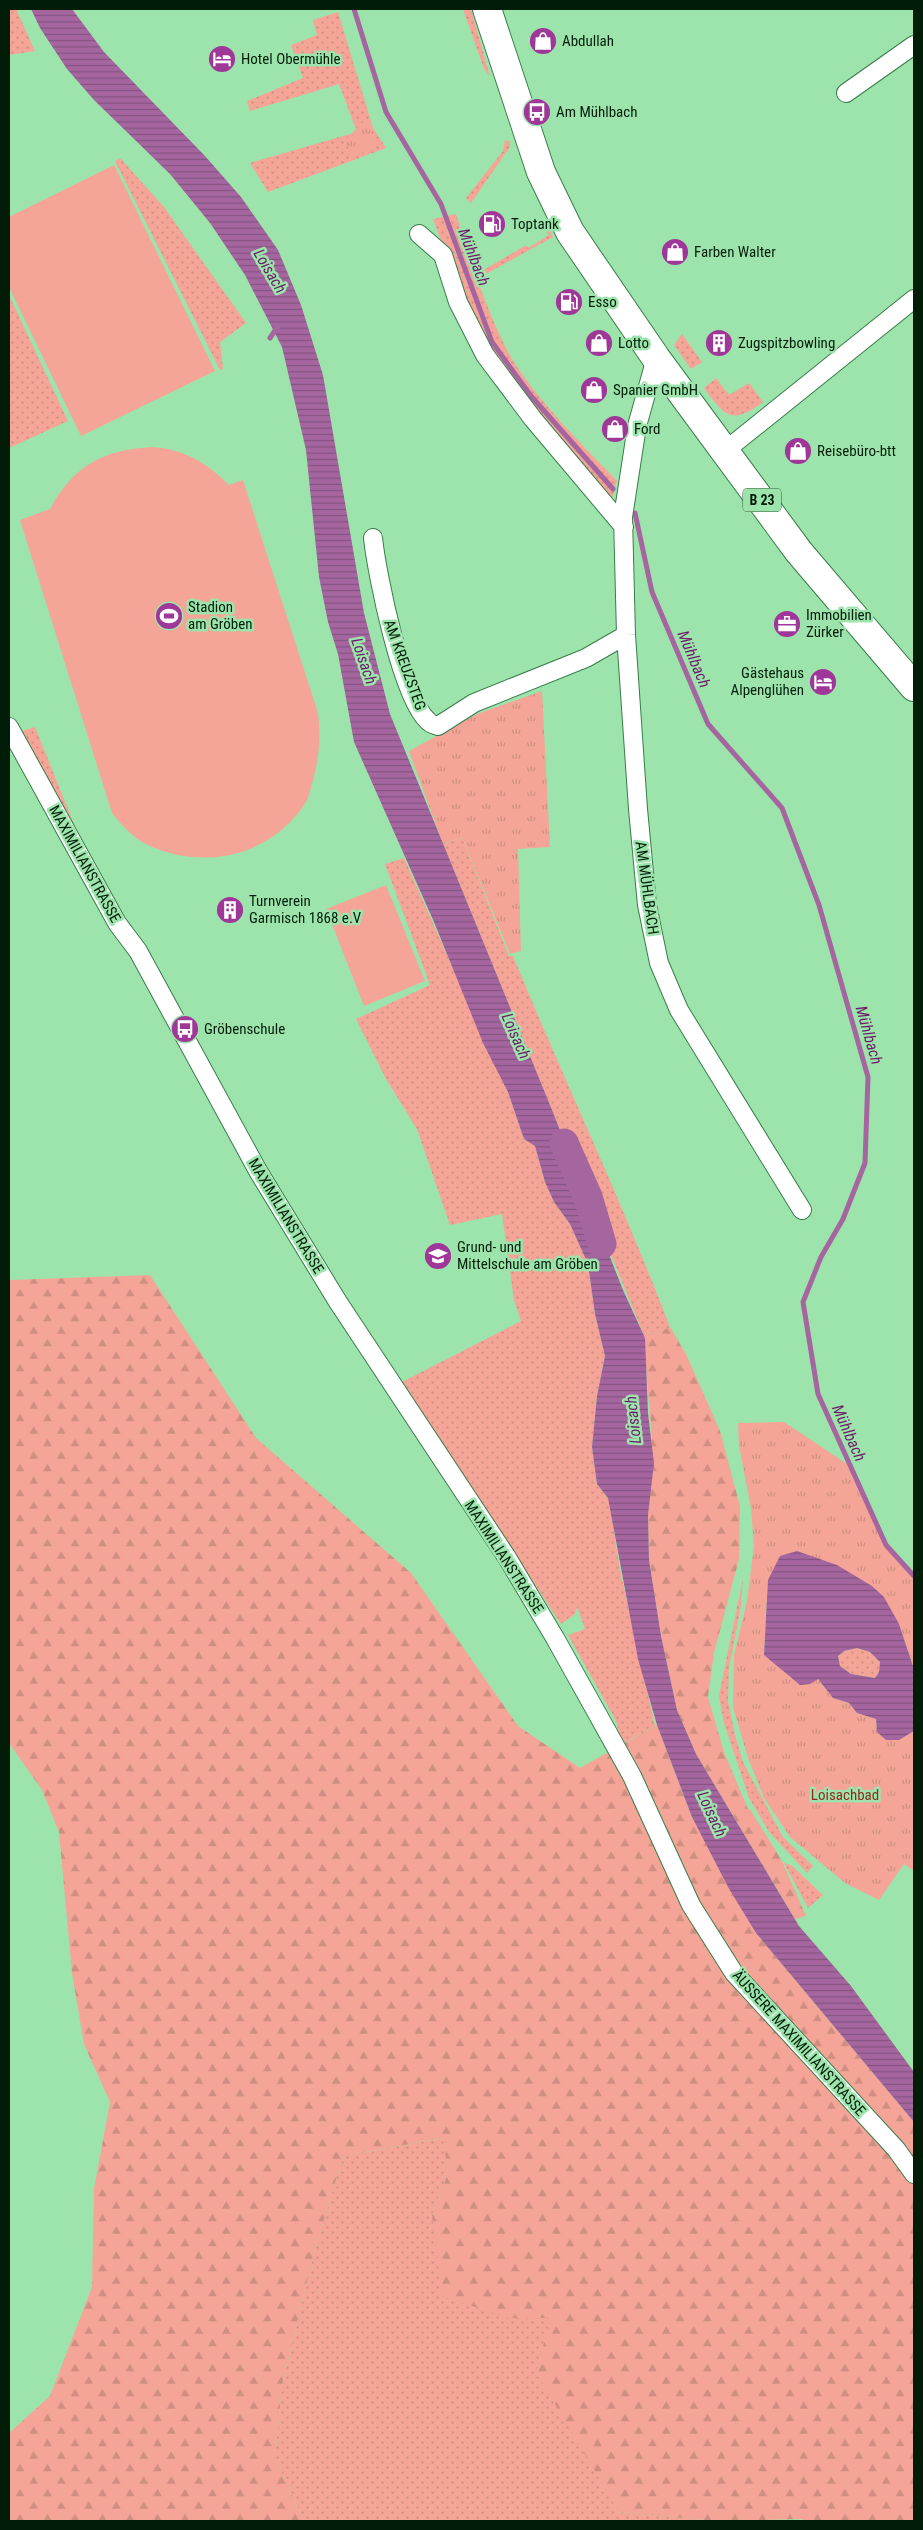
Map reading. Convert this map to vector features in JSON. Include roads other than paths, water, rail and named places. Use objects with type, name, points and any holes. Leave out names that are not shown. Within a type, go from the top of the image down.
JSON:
[{"type":"main road","name":"B 23","points":[[487,9],[541,172],[570,232],[656,358],[726,450],[799,552],[914,687]]},
{"type":"street","points":[[846,93],[914,45]]},
{"type":"street","points":[[418,234],[443,255],[458,302],[485,355],[533,419],[623,522]]},
{"type":"street","points":[[726,450],[914,299]]},
{"type":"street","name":"AM MÜHLBACH","points":[[656,358],[637,426],[623,522],[626,635],[646,898],[659,963],[679,1010],[802,1210]]},
{"type":"street","name":"AM KREUZSTEG","points":[[373,538],[390,630],[418,709],[428,722],[438,726],[474,703],[586,658],[626,635]]},
{"type":"street","name":"MAXIMILIANSTRASSE","points":[[9,728],[117,923],[138,951],[258,1171],[338,1302],[508,1559],[585,1691]]},
{"type":"street","name":"ÄUSSERE MAXIMILIANSTRASSE","points":[[585,1691],[632,1776],[691,1905],[734,1973],[896,2149],[914,2174]]},
{"type":"water","points":[[31,9],[72,9],[104,52],[205,156],[241,197],[278,250],[301,305],[323,375],[364,613],[390,714],[552,1110],[623,1290],[645,1338],[648,1413],[654,1463],[648,1515],[649,1560],[661,1636],[677,1710],[696,1754],[799,1926],[851,1986],[914,2072],[914,2122],[756,1933],[728,1887],[692,1817],[657,1725],[638,1659],[608,1498],[597,1484],[592,1447],[597,1396],[605,1356],[595,1314],[588,1264],[570,1224],[554,1202],[545,1182],[535,1146],[524,1139],[508,1092],[483,1043],[434,922],[354,742],[338,654],[328,622],[319,577],[306,450],[282,347],[245,275],[210,223],[170,174],[94,100],[67,69],[40,28]]},
{"type":"water","points":[[797,1551],[837,1565],[872,1586],[884,1597],[899,1624],[914,1669],[914,1731],[899,1740],[886,1740],[877,1732],[876,1719],[857,1713],[849,1703],[833,1698],[818,1679],[810,1684],[800,1685],[764,1655],[768,1580],[780,1556]],"holes":[[[857,1648],[870,1652],[880,1662],[879,1672],[875,1678],[851,1674],[840,1666],[838,1656],[844,1651]]]},
{"type":"waterway","name":"Mühlbach","points":[[354,9],[386,112],[441,204],[492,342],[531,396],[613,489]]},
{"type":"waterway","points":[[270,338],[278,326]]},
{"type":"waterway","name":"Mühlbach","points":[[635,513],[652,592],[708,724],[782,808],[819,905],[868,1077],[865,1163],[843,1219],[821,1257],[803,1302],[818,1394],[886,1545],[914,1576]]},
{"type":"waterway","name":"Loisach","points":[[564,1143],[588,1197],[602,1244]]},
{"type":"place","name":"Abdullah","points":[[543,41]]},
{"type":"place","name":"Hotel Obermühle","points":[[222,59]]},
{"type":"place","name":"Am Mühlbach","points":[[537,112]]},
{"type":"place","name":"Toptank","points":[[492,224]]},
{"type":"place","name":"Farben Walter","points":[[675,252]]},
{"type":"place","name":"Esso","points":[[569,302]]},
{"type":"place","name":"Lotto","points":[[599,343]]},
{"type":"place","name":"Zugspitzbowling","points":[[719,343]]},
{"type":"place","name":"Spanier GmbH","points":[[594,390]]},
{"type":"place","name":"Ford","points":[[615,429]]},
{"type":"place","name":"Reisebüro-btt","points":[[798,451]]},
{"type":"place","name":"Stadion am Gröben","points":[[169,616]]},
{"type":"place","name":"Immobilien Zürker","points":[[787,624]]},
{"type":"place","name":"Gästehaus Alpenglühen","points":[[823,682]]},
{"type":"place","name":"Turnverein Garmisch 1868 e.V","points":[[230,910]]},
{"type":"place","name":"Gröbenschule","points":[[185,1029]]},
{"type":"place","name":"Grund- und Mittelschule am Gröben","points":[[438,1256]]},
{"type":"park label","name":"Loisachbad","points":[[845,1795]]}]
